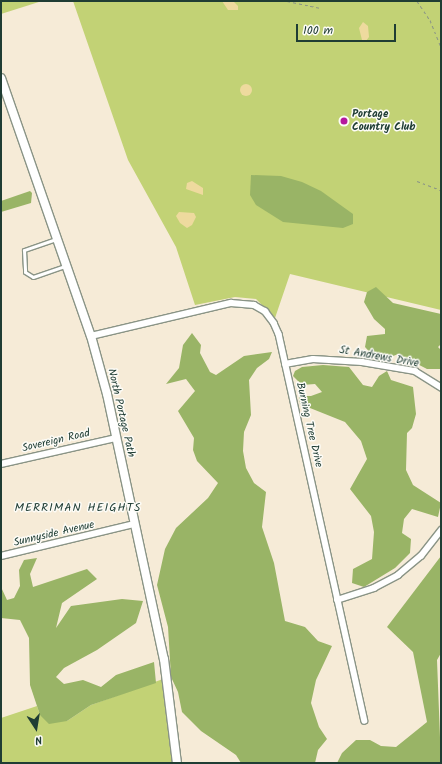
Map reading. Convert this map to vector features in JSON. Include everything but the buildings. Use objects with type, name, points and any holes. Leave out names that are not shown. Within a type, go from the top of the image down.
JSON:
[{"type":"main road","name":"North Portage Path","points":[[1,78],[65,266],[91,336],[116,438],[164,659],[177,763]]},
{"type":"street","name":"Burning Tree Drive","points":[[91,336],[216,306],[242,302],[266,311],[274,322],[285,364],[365,721]]},
{"type":"street","name":"St Andrews Drive","points":[[285,364],[313,359],[362,362],[415,371],[441,387]]},
{"type":"street","name":"Sovereign Road","points":[[1,464],[116,438]]},
{"type":"street","name":"Sunnyside Avenue","points":[[1,556],[134,524]]},
{"type":"street","points":[[338,600],[374,588],[398,575],[421,556],[441,530]]},
{"type":"lane","points":[[56,239],[24,250],[25,272],[33,277],[65,266]]},
{"type":"path","points":[[287,1],[319,8]]},
{"type":"path","points":[[417,1],[430,20],[441,47]]},
{"type":"path","points":[[417,181],[441,190]]},
{"type":"green space","points":[[1,1],[42,1],[1,14]]},
{"type":"green space","name":"Portage Country Club","points":[[73,1],[441,1],[441,310],[290,274],[275,318],[256,299],[235,297],[195,305],[176,247],[128,160]]},
{"type":"green space","points":[[251,175],[281,176],[302,182],[321,191],[353,214],[353,224],[343,228],[283,222],[256,205],[250,195]]},
{"type":"green space","points":[[30,191],[32,193],[31,203],[1,212],[1,201]]},
{"type":"green space","points":[[376,287],[393,303],[441,314],[441,344],[438,347],[441,350],[441,369],[427,369],[398,354],[379,362],[365,347],[367,336],[385,334],[385,329],[374,319],[364,302],[367,292]]},
{"type":"green space","points":[[192,333],[201,345],[200,353],[210,372],[216,375],[244,356],[272,352],[269,359],[257,368],[249,380],[251,415],[244,432],[243,451],[246,468],[254,483],[266,492],[262,527],[274,563],[285,621],[305,627],[318,641],[332,646],[316,680],[311,703],[319,727],[327,739],[318,750],[315,763],[241,763],[236,755],[201,731],[182,712],[178,692],[171,677],[168,627],[157,585],[165,549],[176,528],[208,498],[218,483],[197,461],[193,450],[194,438],[178,411],[195,391],[186,379],[166,384],[179,368],[183,345]]},
{"type":"green space","points":[[323,365],[349,367],[363,385],[372,387],[379,376],[387,371],[391,380],[413,387],[416,414],[412,428],[407,433],[406,470],[413,485],[441,503],[438,517],[412,509],[404,519],[402,533],[411,539],[410,553],[395,568],[364,587],[352,583],[353,569],[372,559],[374,532],[371,516],[350,489],[367,459],[361,441],[345,422],[300,404],[299,396],[311,396],[322,392],[315,384],[302,385],[293,376],[295,371],[302,367]]},
{"type":"green space","points":[[441,556],[441,653],[437,660],[441,763],[337,763],[342,753],[356,740],[370,740],[381,746],[396,747],[427,722],[413,652],[387,627]]},
{"type":"green space","points":[[37,558],[30,574],[33,587],[87,569],[97,579],[62,603],[56,628],[71,606],[122,599],[143,601],[136,623],[97,650],[64,668],[56,677],[64,684],[83,680],[101,687],[116,675],[154,662],[156,683],[91,705],[67,721],[49,724],[40,715],[30,685],[29,638],[20,620],[1,618],[1,587],[7,600],[14,598],[20,586],[19,570],[24,560]]},
{"type":"green space","points":[[163,679],[174,763],[1,763],[1,718],[37,706],[40,715],[67,721],[91,705]]},
{"type":"sand","points":[[222,1],[233,1],[238,6],[238,10],[228,10]]},
{"type":"sand","points":[[363,22],[368,26],[369,37],[366,41],[362,40],[359,28]]},
{"type":"sand","points":[[244,84],[248,84],[252,90],[248,96],[244,96],[240,92],[240,88]]},
{"type":"sand","points":[[192,181],[203,188],[203,195],[186,189],[187,183]]},
{"type":"sand","points":[[179,212],[194,213],[196,217],[192,225],[187,228],[180,223],[176,216]]},
{"type":"place","name":"Portage Country Club","points":[[344,121]]},
{"type":"district","name":"MERRIMAN HEIGHTS","points":[[78,508]]}]
